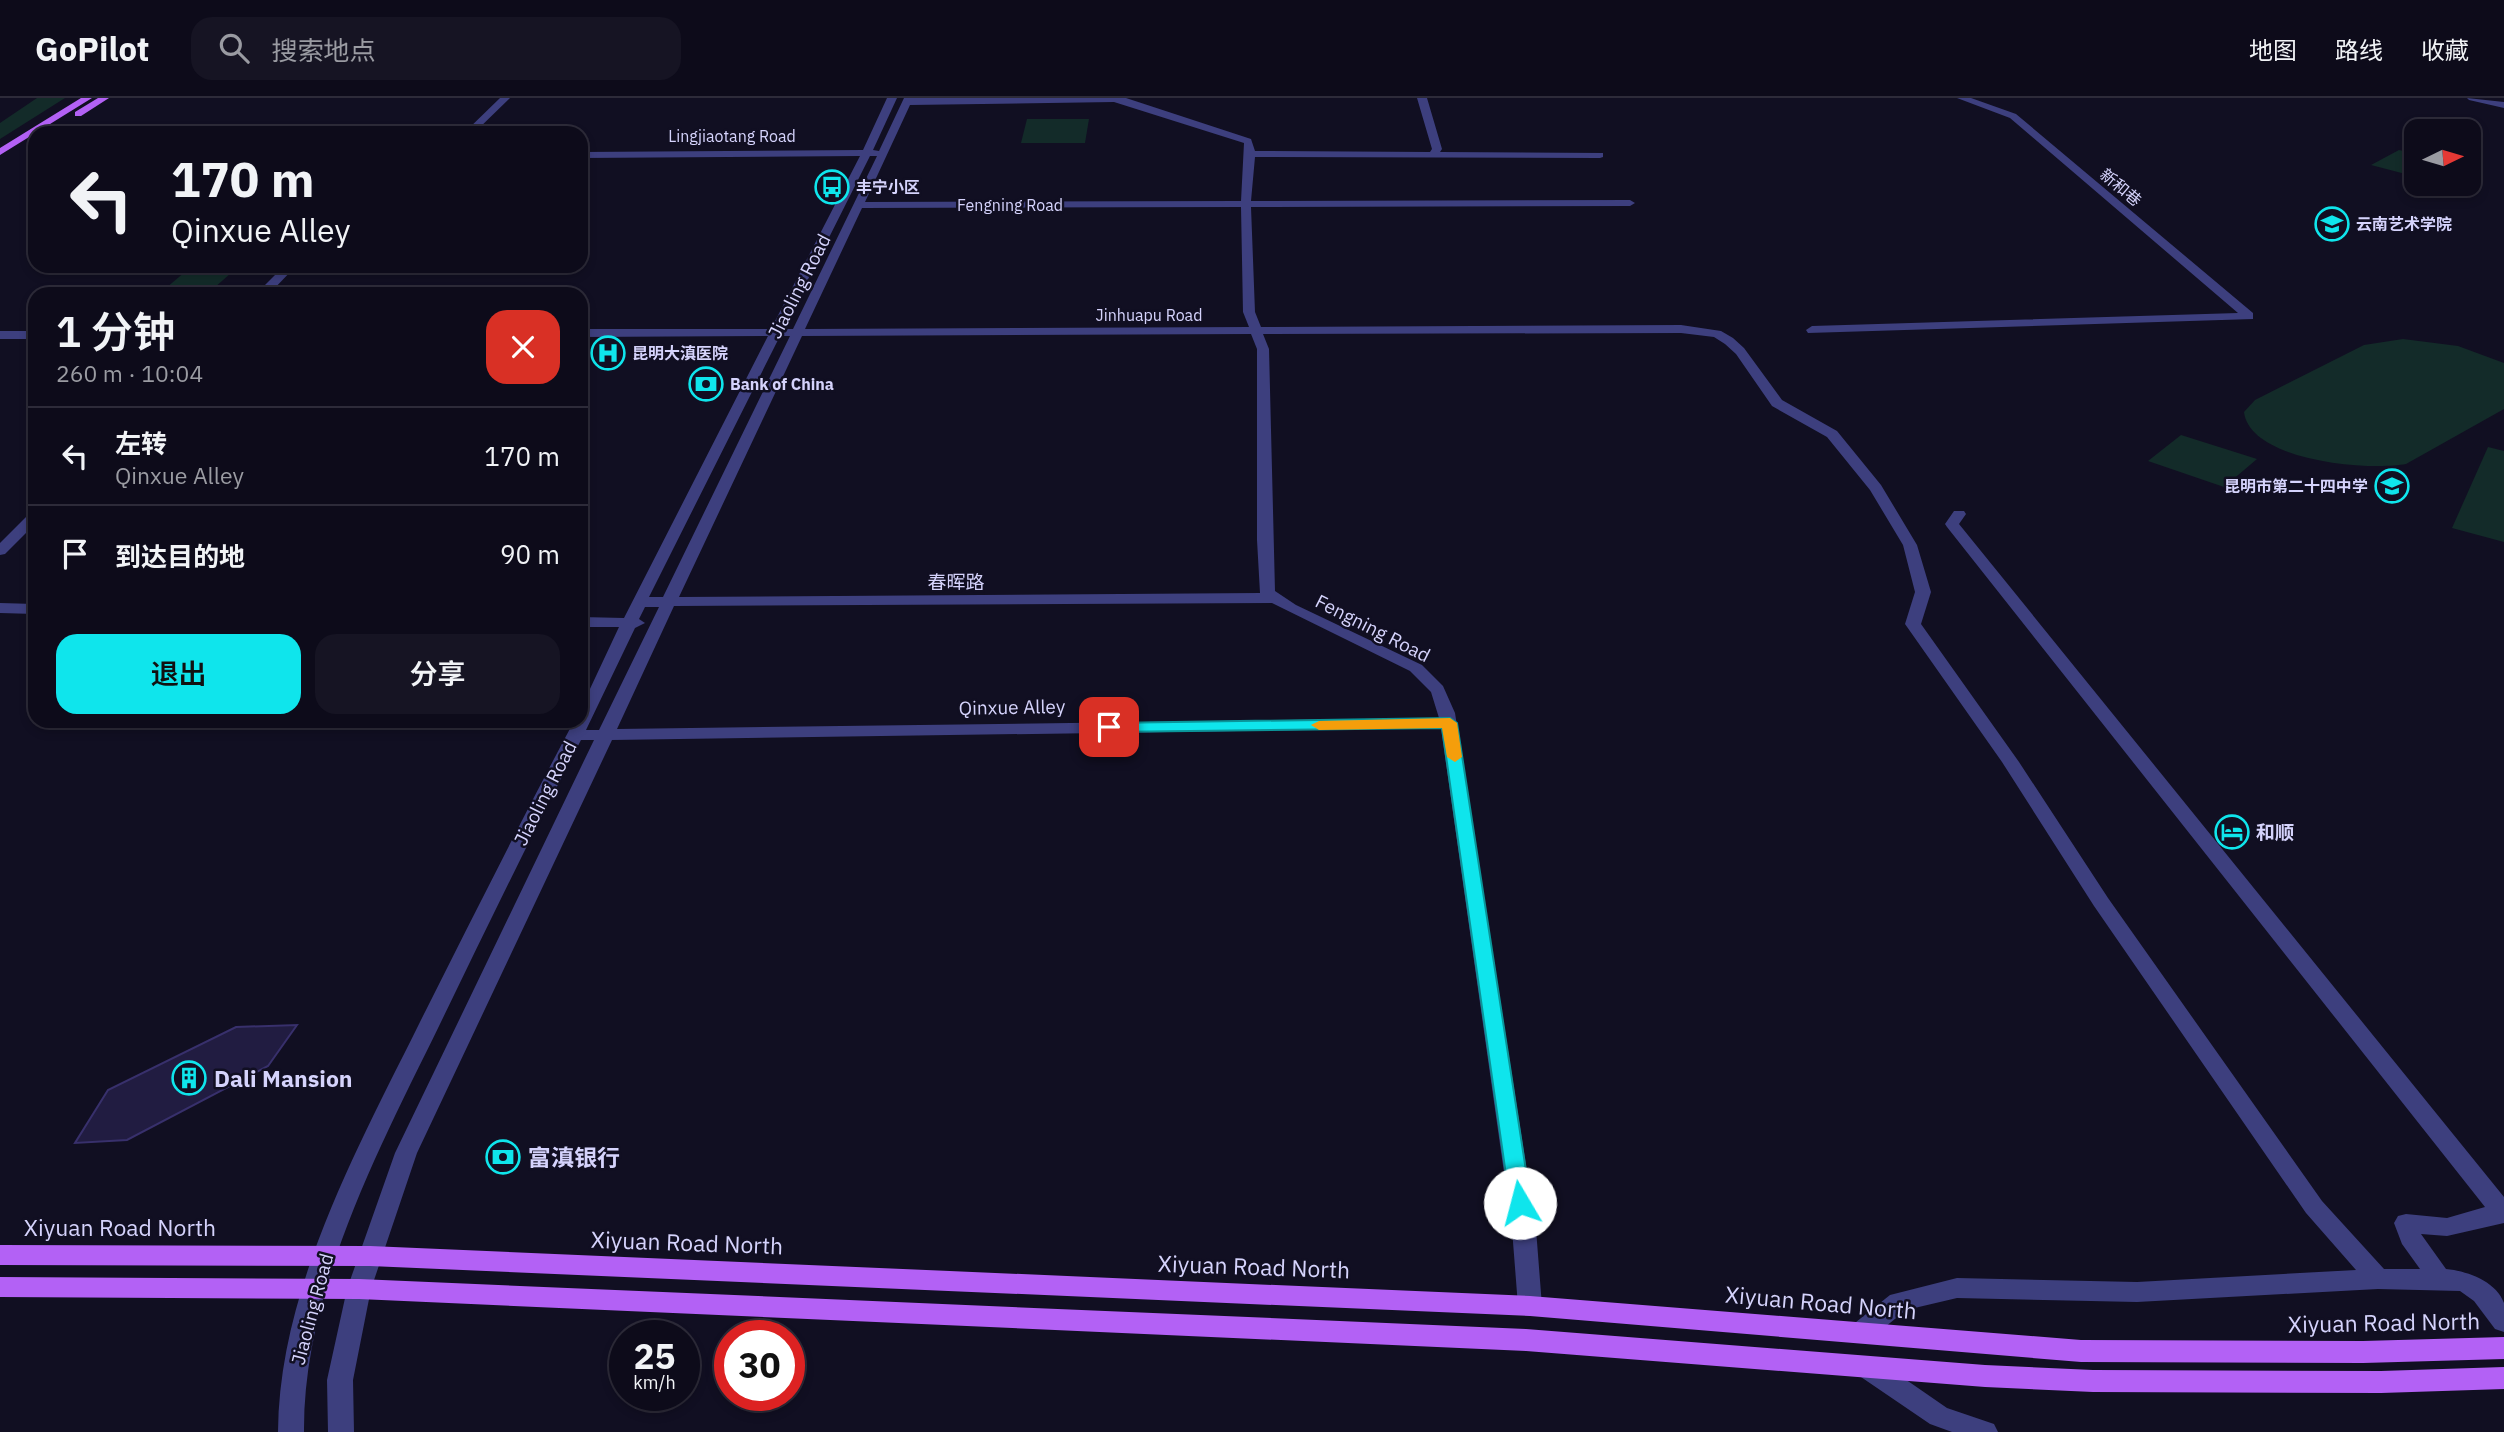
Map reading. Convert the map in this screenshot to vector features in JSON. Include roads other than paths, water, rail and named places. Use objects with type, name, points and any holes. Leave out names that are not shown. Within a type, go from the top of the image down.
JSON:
[{"type":"main road","points":[[42,126],[87,98]]},
{"type":"main road","points":[[60,126],[104,98]]},
{"type":"main road","points":[[0,152],[28,135]]},
{"type":"main road","points":[[0,165],[28,147]]},
{"type":"main road","name":"Xiyuan Road North","points":[[0,1255],[370,1256],[1530,1306],[2081,1351],[2363,1352],[2504,1348]]},
{"type":"main road","points":[[0,1287],[314,1287],[1526,1340],[1985,1376],[2093,1381],[2381,1381],[2504,1378]]},
{"type":"street","points":[[476,126],[505,98]]},
{"type":"street","points":[[1422,98],[1437,149],[1432,155]]},
{"type":"street","name":"新和巷","points":[[1812,330],[2249,316],[2013,116],[1962,98]]},
{"type":"street","points":[[2472,98],[2504,103]]},
{"type":"street","points":[[2490,98],[2504,103]]},
{"type":"street","points":[[903,99],[1114,99],[1128,101],[1248,141],[1252,154],[1246,204],[1249,312],[1263,349],[1264,540],[1266,587],[1272,598]]},
{"type":"street","name":"Jiaoling Road","points":[[588,708],[866,153],[903,99]]},
{"type":"street","name":"Jiaoling Road","points":[[341,1432],[340,1380],[359,1289],[406,1153],[859,205],[883,153],[903,99]]},
{"type":"street","name":"Lingjiaotang Road","points":[[588,155],[883,153]]},
{"type":"street","points":[[1252,154],[1600,155]]},
{"type":"street","name":"Fengning Road","points":[[859,205],[1630,203]]},
{"type":"street","points":[[269,287],[283,273]]},
{"type":"street","name":"Jinhuapu Road","points":[[588,333],[1681,329],[1717,334],[1740,351],[1777,403],[1832,434],[1876,488],[1910,545],[1923,592],[1913,624],[2010,762],[2101,902],[2314,1207],[2378,1279]]},
{"type":"street","points":[[0,335],[28,335]]},
{"type":"street","points":[[1959,513],[1952,524],[2503,1213],[2447,1227],[2406,1223],[2410,1237],[2440,1279]]},
{"type":"street","points":[[0,551],[28,523]]},
{"type":"street","name":"Fengning Road","points":[[1272,598],[1416,668],[1434,682],[1441,692],[1450,723],[1524,1229],[1530,1306]]},
{"type":"street","name":"春晖路","points":[[639,602],[1272,598]]},
{"type":"street","points":[[0,608],[28,609]]},
{"type":"street","points":[[588,622],[657,624]]},
{"type":"street","name":"Qinxue Alley","points":[[575,735],[1450,723]]},
{"type":"street","name":"Jiaoling Road","points":[[291,1432],[290,1394],[314,1287],[365,1155],[578,728]]},
{"type":"street","points":[[1860,1333],[1899,1302],[1957,1288],[2137,1292],[2378,1279],[2440,1279],[2466,1282],[2483,1294],[2504,1322]]},
{"type":"street","points":[[1864,1365],[1938,1416],[1985,1432]]},
{"type":"place","name":"丰宁小区","points":[[832,187]]},
{"type":"place","name":"云南艺术学院","points":[[2332,224]]},
{"type":"place","name":"昆明大滇医院","points":[[608,353]]},
{"type":"place","name":"Bank of China","points":[[706,384]]},
{"type":"place","name":"昆明市第二十四中学","points":[[2392,486]]},
{"type":"place","name":"和顺","points":[[2232,832]]},
{"type":"place","name":"Dali Mansion","points":[[189,1078]]},
{"type":"place","name":"富滇银行","points":[[503,1157]]}]
